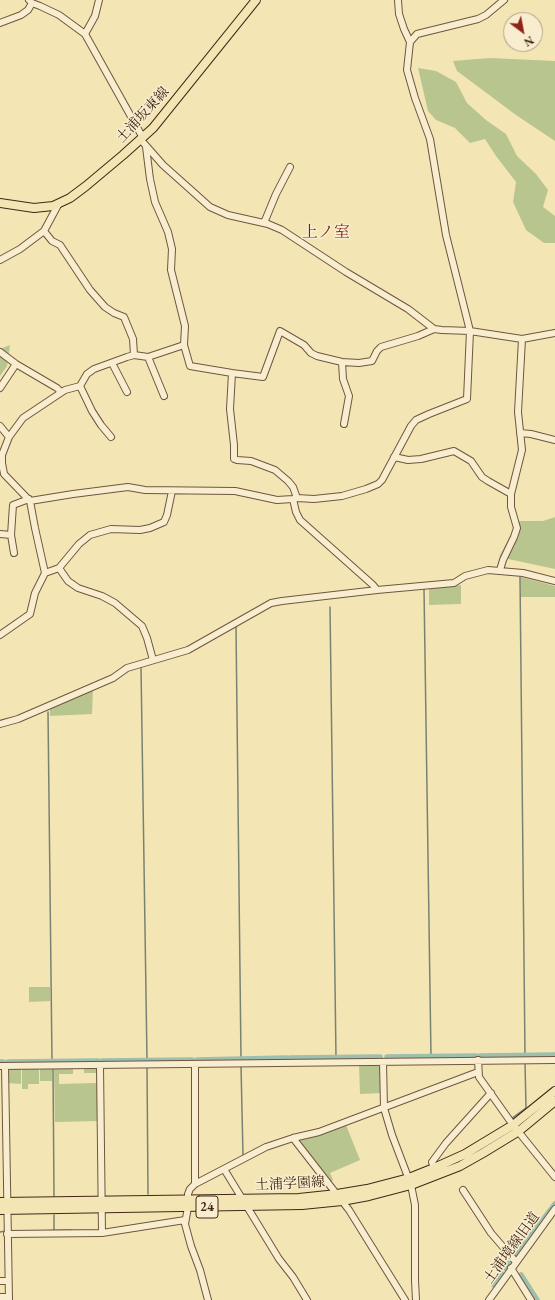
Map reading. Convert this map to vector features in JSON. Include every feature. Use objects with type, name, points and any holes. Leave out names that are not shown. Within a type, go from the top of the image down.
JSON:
[{"type":"main road","name":"土浦坂東線","points":[[0,203],[34,208],[58,205],[79,192],[153,128],[256,0]]},
{"type":"main road","name":"土浦学園線","points":[[4,1206],[188,1203],[242,1199],[299,1198],[367,1190],[410,1182],[434,1168],[466,1154],[516,1128],[531,1112],[555,1091]]},
{"type":"main road","name":"土浦学園線","points":[[188,1203],[247,1207],[302,1205],[342,1201],[369,1196],[460,1166],[489,1150],[516,1128],[555,1101]]},
{"type":"street","points":[[85,34],[95,16],[99,0]]},
{"type":"street","points":[[398,0],[399,14],[410,42]]},
{"type":"street","points":[[14,553],[11,536],[13,505],[30,500],[128,487],[145,490],[235,491],[277,500],[314,499],[342,496],[366,490],[378,484],[382,480],[411,426],[416,420],[467,399],[470,331],[446,235],[430,139],[415,98],[407,70],[410,42],[416,34],[478,19],[486,15],[504,0]]},
{"type":"street","points":[[0,23],[21,15],[28,10],[30,2],[59,15],[85,34],[146,147],[163,165],[210,207],[228,215],[264,223],[282,230],[346,272],[408,309],[434,329],[470,331],[522,339],[555,333]]},
{"type":"street","points":[[146,147],[150,179],[155,202],[168,232],[172,249],[171,270],[185,326],[184,345],[190,366],[264,377],[280,331],[304,345],[310,352],[317,356],[342,362],[359,363],[372,361],[377,351],[381,347],[418,336],[434,329]]},
{"type":"street","points":[[264,223],[276,194],[290,167]]},
{"type":"street","points":[[0,260],[20,249],[44,231],[58,205]]},
{"type":"street","points":[[44,231],[52,241],[60,245],[87,285],[105,307],[124,317],[133,339],[134,355]]},
{"type":"street","points":[[500,570],[516,528],[511,507],[511,494],[522,450],[518,412],[522,339]]},
{"type":"street","points":[[45,574],[30,500],[4,474],[2,455],[9,437],[23,418],[61,392],[80,386],[87,374],[94,369],[134,355],[148,357],[184,345]]},
{"type":"street","points":[[0,352],[16,364],[57,388],[61,392]]},
{"type":"street","points":[[148,357],[164,396]]},
{"type":"street","points":[[112,362],[127,392]]},
{"type":"street","points":[[342,362],[343,379],[349,396],[344,424]]},
{"type":"street","points":[[0,388],[16,364]]},
{"type":"street","points":[[232,373],[230,409],[234,459],[251,461],[275,470],[288,481],[293,488],[296,512],[300,520],[377,590]]},
{"type":"street","points":[[80,386],[100,425],[111,437]]},
{"type":"street","points":[[0,426],[9,437]]},
{"type":"street","points":[[520,433],[555,440]]},
{"type":"street","points":[[394,457],[408,460],[421,459],[454,451],[471,461],[482,477],[511,494]]},
{"type":"street","points":[[0,635],[30,614],[35,593],[45,574],[59,568],[69,558],[79,544],[90,535],[111,529],[140,530],[150,528],[164,522],[167,515],[172,490]]},
{"type":"street","points":[[0,534],[11,536]]},
{"type":"street","points":[[59,568],[68,581],[78,588],[102,596],[115,603],[135,619],[142,626],[153,660]]},
{"type":"street","points":[[0,724],[18,719],[113,678],[127,668],[188,650],[271,603],[282,600],[454,583],[472,574],[488,570],[523,573],[555,581]]},
{"type":"street","points":[[478,1060],[478,1077],[555,1177]]},
{"type":"street","points":[[0,1297],[9,1299],[8,1246],[4,1206],[3,1066],[555,1060]]},
{"type":"street","points":[[383,1062],[384,1108],[410,1182],[415,1205],[416,1300]]},
{"type":"street","points":[[195,1064],[195,1184]]},
{"type":"street","points":[[100,1065],[102,1233]]},
{"type":"street","points":[[208,1300],[185,1224],[188,1194],[190,1189],[195,1184],[266,1148],[292,1138],[319,1132],[478,1072]]},
{"type":"street","points":[[434,1168],[432,1162],[446,1143],[491,1093]]},
{"type":"street","points":[[292,1138],[349,1210],[405,1300]]},
{"type":"street","points":[[224,1169],[279,1259],[307,1300]]},
{"type":"street","points":[[463,1190],[491,1233],[516,1262]]},
{"type":"street","name":"土浦境線旧道","points":[[489,1300],[555,1209]]},
{"type":"street","points":[[7,1234],[102,1233],[185,1220]]},
{"type":"street","points":[[0,1246],[8,1246]]},
{"type":"street","points":[[511,1268],[530,1300]]},
{"type":"street","points":[[0,1281],[8,1281]]},
{"type":"green space","points":[[490,58],[555,61],[555,141],[516,115],[457,71],[453,61]]},
{"type":"green space","points":[[418,68],[436,71],[456,82],[467,103],[486,120],[506,134],[517,156],[536,174],[548,190],[543,207],[555,216],[555,243],[544,243],[526,230],[513,202],[516,182],[485,139],[470,143],[455,128],[436,120],[428,111]]},
{"type":"green space","points":[[10,345],[7,366],[0,376],[0,349]]},
{"type":"green space","points":[[555,517],[555,569],[499,557],[518,521],[543,521]]},
{"type":"green space","points":[[521,577],[555,586],[555,597],[521,597]]},
{"type":"green space","points":[[461,585],[461,604],[429,605],[429,588]]},
{"type":"green space","points":[[93,690],[92,714],[50,716],[50,708]]},
{"type":"green space","points":[[29,987],[50,987],[50,1001],[29,1002]]},
{"type":"green space","points":[[359,1064],[380,1064],[382,1093],[360,1094]]},
{"type":"green space","points":[[21,1068],[21,1084],[7,1083],[7,1069]]},
{"type":"green space","points":[[54,1068],[73,1068],[73,1074],[59,1074],[59,1084],[96,1083],[96,1073],[84,1073],[84,1068],[98,1068],[99,1121],[55,1122]]},
{"type":"green space","points":[[22,1069],[39,1069],[39,1084],[28,1084],[28,1089],[22,1089]]},
{"type":"green space","points":[[40,1069],[52,1069],[52,1081],[40,1081]]},
{"type":"green space","points":[[346,1125],[360,1160],[330,1173],[333,1180],[331,1182],[298,1140]]},
{"type":"waterway","points":[[520,577],[525,1056]]},
{"type":"waterway","points":[[424,589],[431,1057]]},
{"type":"waterway","points":[[330,607],[336,1058]]},
{"type":"waterway","points":[[236,627],[241,1059]]},
{"type":"waterway","points":[[141,667],[147,1060]]},
{"type":"waterway","points":[[48,712],[52,1062]]},
{"type":"waterway","points":[[480,1056],[555,1055]]},
{"type":"waterway","points":[[387,1057],[476,1056]]},
{"type":"waterway","points":[[290,1058],[380,1057]]},
{"type":"waterway","points":[[197,1060],[287,1058]]},
{"type":"waterway","points":[[102,1061],[192,1060]]},
{"type":"waterway","points":[[8,1062],[98,1061]]},
{"type":"waterway","points":[[511,1117],[512,1118],[526,1108],[525,1062]]},
{"type":"waterway","points":[[241,1066],[243,1156]]},
{"type":"waterway","points":[[147,1067],[148,1194]]},
{"type":"waterway","points":[[53,1068],[54,1196]]},
{"type":"waterway","points":[[515,1257],[555,1204]]},
{"type":"waterway","points":[[54,1215],[54,1230]]},
{"type":"waterway","points":[[33,1231],[71,1230]]},
{"type":"waterway","points":[[0,1232],[5,1231]]},
{"type":"waterway","points":[[505,1268],[509,1263]]},
{"type":"waterway","points":[[494,1285],[502,1274]]},
{"type":"waterway","points":[[521,1275],[537,1300]]},
{"type":"district","name":"上ノ室","points":[[326,233]]}]
